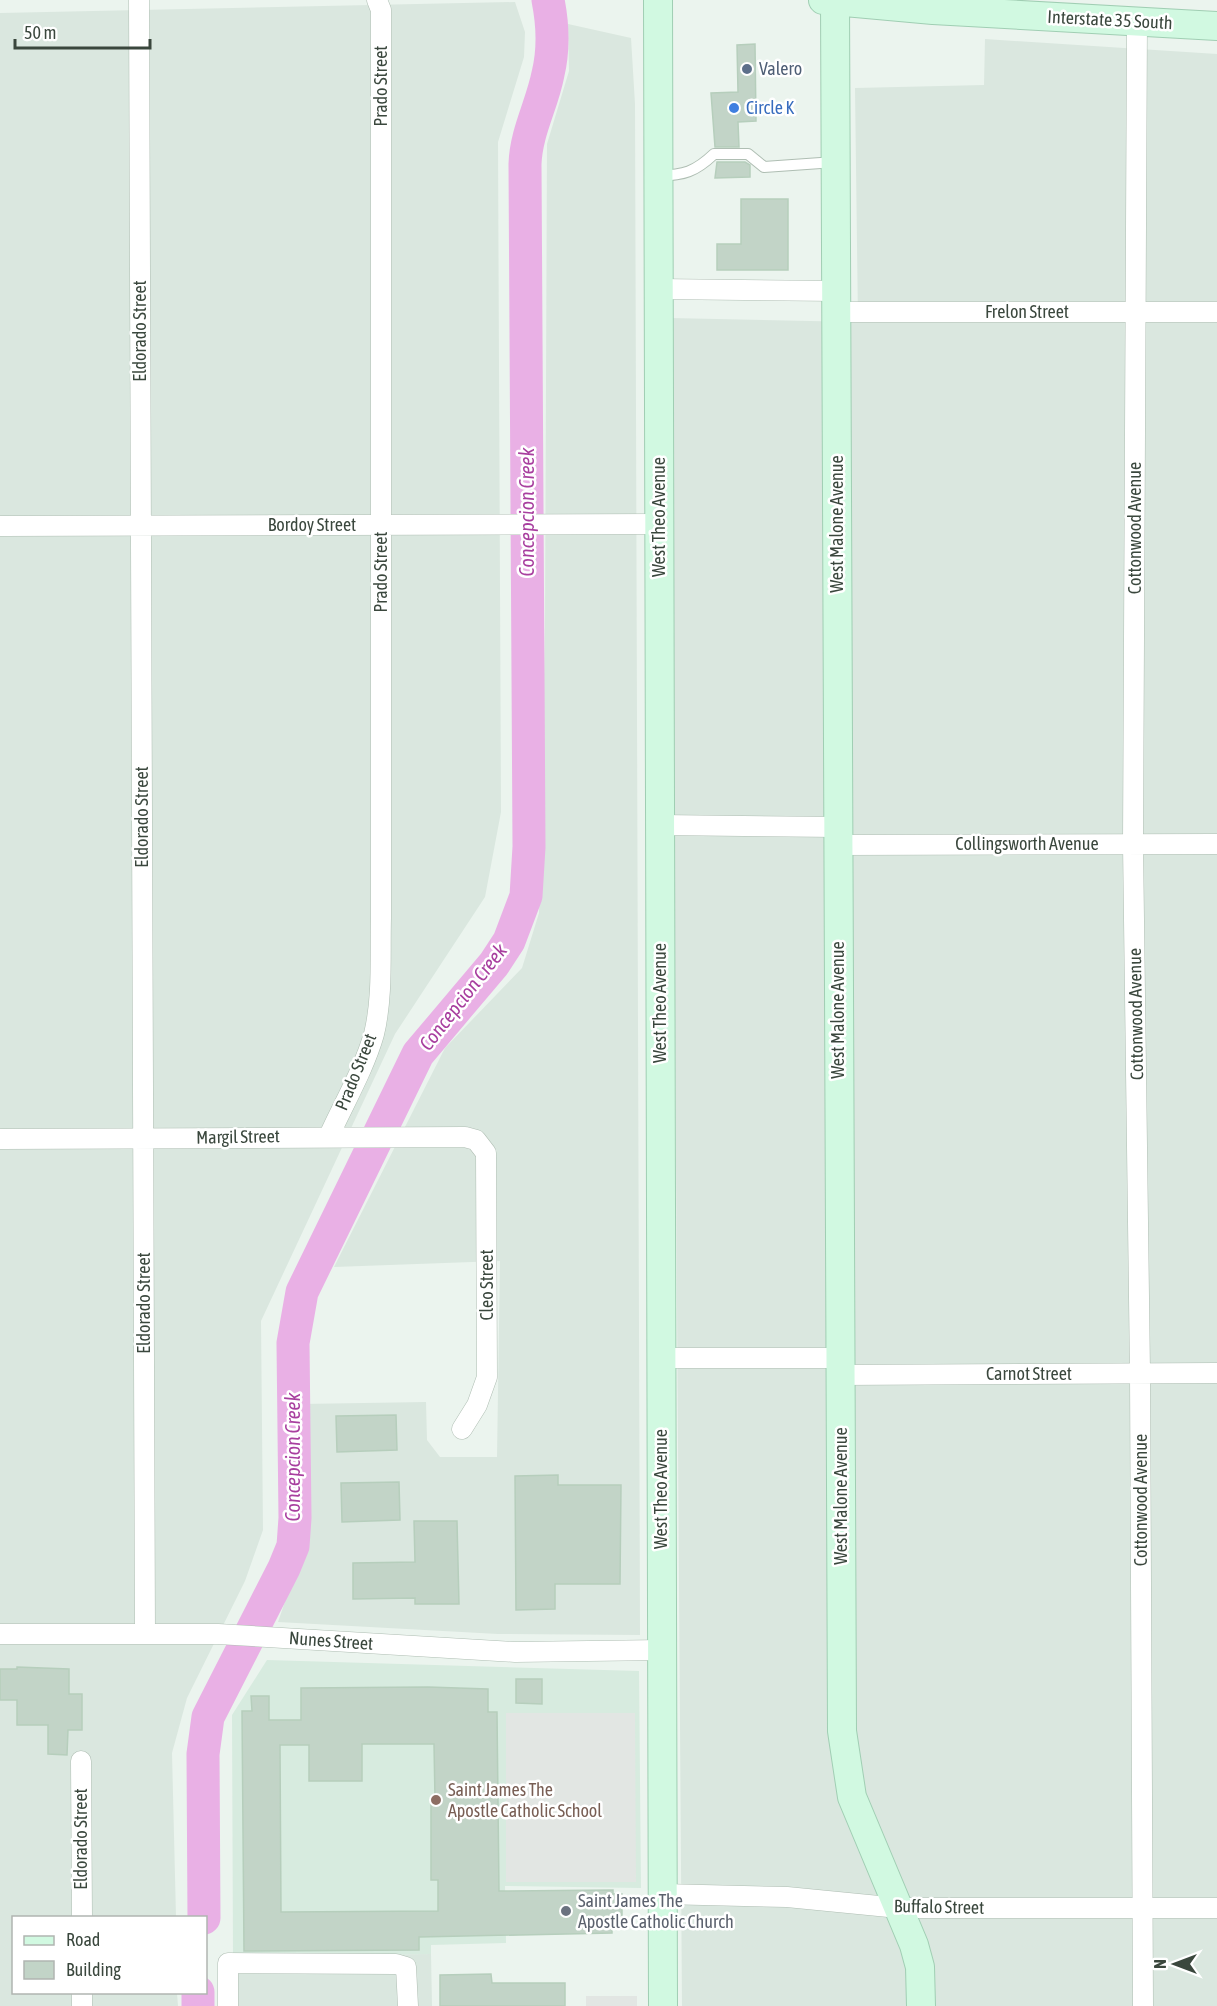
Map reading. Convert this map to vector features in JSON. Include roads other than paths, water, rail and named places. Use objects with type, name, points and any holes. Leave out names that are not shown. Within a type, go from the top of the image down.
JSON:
[{"type":"street","name":"Eldorado Street","points":[[139,0],[145,1634]]},
{"type":"street","name":"Prado Street","points":[[329,1136],[366,1056],[374,1032],[378,999],[381,918],[381,9],[377,0]]},
{"type":"street","name":"West Theo Avenue","points":[[658,0],[663,2006]]},
{"type":"street","name":"Interstate 35 South","points":[[831,0],[1217,26]]},
{"type":"street","name":"West Malone Avenue","points":[[831,0],[836,162],[842,1731],[852,1797],[899,1908],[920,1967],[921,2006]]},
{"type":"street","name":"Cottonwood Avenue","points":[[1137,22],[1133,844],[1140,1373],[1143,2006]]},
{"type":"street","name":"Frelon Street","points":[[658,289],[836,301],[1136,312],[1217,312]]},
{"type":"street","name":"Bordoy Street","points":[[0,525],[659,524]]},
{"type":"street","name":"Collingsworth Avenue","points":[[660,825],[838,836],[1217,844]]},
{"type":"street","name":"Margil Street","points":[[0,1139],[349,1136],[465,1137],[476,1140]]},
{"type":"street","name":"Cleo Street","points":[[462,1429],[477,1405],[487,1377],[486,1153],[476,1140]]},
{"type":"street","name":"Carnot Street","points":[[661,1358],[840,1367],[1217,1373]]},
{"type":"street","name":"Nunes Street","points":[[0,1634],[218,1634],[515,1652],[662,1650]]},
{"type":"street","name":"Eldorado Street","points":[[81,1761],[82,1916]]},
{"type":"street","name":"Buffalo Street","points":[[662,1894],[787,1897],[899,1908],[1217,1908]]},
{"type":"street","points":[[228,2006],[228,1963],[396,1964],[406,1967],[408,2006]]},
{"type":"lane","points":[[658,177],[676,176],[698,169],[714,154],[748,154],[765,167],[836,162]]},
{"type":"waterway","name":"Concepcion Creek","points":[[204,1916],[203,1754],[208,1717],[293,1546],[295,1518],[293,1343],[302,1292],[418,1054],[494,964],[509,941],[526,896],[529,847],[525,164],[528,141],[550,65],[552,28],[548,0]]},
{"type":"waterway","name":"Concepcion Creek","points":[[198,1994],[198,2006]]},
{"type":"place","name":"Valero","points":[[747,69]]},
{"type":"place","name":"Circle K","points":[[734,108]]},
{"type":"place","name":"Saint James The Apostle Catholic School","points":[[436,1800]]},
{"type":"place","name":"Saint James The Apostle Catholic Church","points":[[566,1911]]}]
